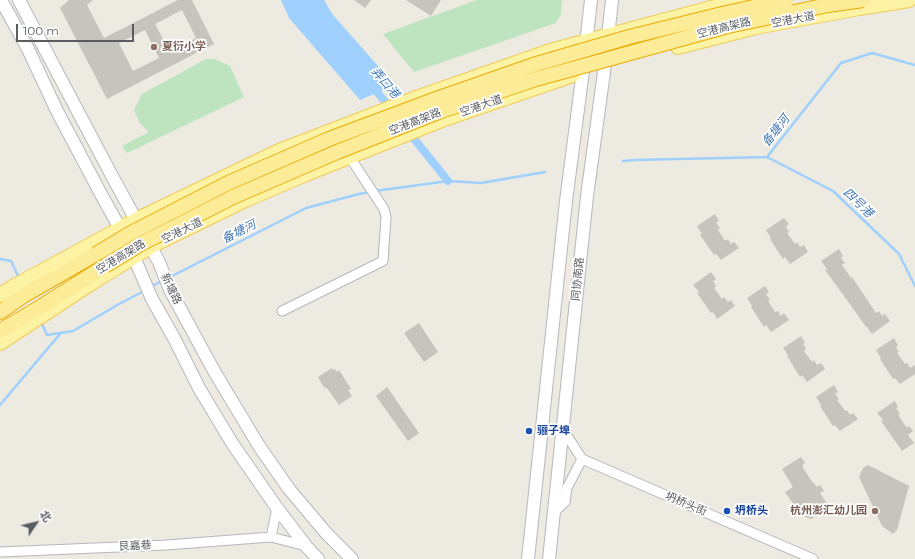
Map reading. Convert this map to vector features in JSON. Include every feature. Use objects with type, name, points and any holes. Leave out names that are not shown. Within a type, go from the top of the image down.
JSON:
[{"type":"highway","name":"空港高架路","points":[[0,312],[22,287],[228,183],[329,139],[533,65],[629,37],[726,13],[788,0]]},
{"type":"highway","name":"空港高架路","points":[[0,330],[40,314],[139,245],[233,197],[337,152],[442,111],[536,79],[728,26],[828,5],[863,0]]},
{"type":"highway","points":[[0,306],[22,287]]},
{"type":"highway","points":[[0,337],[40,314]]},
{"type":"main road","name":"新塘路","points":[[1,0],[28,49],[60,117],[120,229],[128,241],[152,299],[174,338],[199,388],[232,443],[306,546],[318,559]]},
{"type":"main road","name":"新塘路","points":[[19,0],[159,262],[170,290],[214,371],[267,458],[289,489],[327,534],[352,559]]},
{"type":"main road","name":"同协南路","points":[[528,559],[566,201],[584,71],[591,0]]},
{"type":"main road","name":"同协南路","points":[[549,559],[586,196],[605,65],[612,0]]},
{"type":"main road","points":[[0,295],[22,287],[136,220],[279,151],[419,97],[550,51],[741,0]]},
{"type":"main road","name":"空港大道","points":[[0,343],[40,314],[151,247],[243,201],[349,156],[439,121],[605,65],[756,27],[908,0]]},
{"type":"street","points":[[282,311],[383,260],[386,217],[384,209],[349,156]]},
{"type":"street","points":[[553,513],[565,502],[567,488],[582,459],[562,428]]},
{"type":"street","name":"坍桥头街","points":[[582,459],[813,559]]},
{"type":"street","points":[[271,537],[278,508]]},
{"type":"street","name":"艮嘉巷","points":[[0,552],[166,545],[271,537],[306,546]]},
{"type":"green space","points":[[477,0],[562,0],[561,14],[556,23],[414,72],[383,34]]},
{"type":"green space","points":[[206,59],[215,59],[230,66],[244,97],[127,153],[122,146],[149,132],[140,123],[134,110],[142,94]]},
{"type":"water","points":[[281,0],[324,0],[333,15],[395,85],[360,100],[289,18]]},
{"type":"building","points":[[69,0],[93,0],[87,5],[104,38],[178,0],[192,0],[214,44],[107,99],[60,8]],"holes":[[[182,10],[196,38],[170,52],[155,24]],[[145,30],[159,58],[133,71],[119,43]]]},
{"type":"building","points":[[354,0],[371,0],[365,8]]},
{"type":"building","points":[[406,0],[441,0],[431,16]]},
{"type":"building","points":[[715,214],[719,221],[716,223],[720,228],[718,230],[725,241],[728,239],[731,244],[734,242],[739,248],[721,260],[716,254],[714,255],[700,235],[702,234],[697,226]]},
{"type":"building","points":[[784,218],[789,224],[786,226],[789,232],[787,233],[795,244],[797,242],[800,247],[804,245],[808,252],[790,264],[785,257],[783,259],[766,230]]},
{"type":"building","points":[[839,249],[843,256],[841,258],[845,263],[842,265],[851,278],[852,277],[876,313],[879,311],[882,316],[885,314],[890,321],[872,334],[825,270],[827,269],[821,261]]},
{"type":"building","points":[[711,272],[716,279],[713,281],[716,286],[714,288],[722,299],[724,297],[728,302],[731,300],[735,306],[717,319],[713,312],[711,313],[697,293],[699,292],[693,285]]},
{"type":"building","points":[[765,286],[769,292],[766,294],[770,300],[768,301],[775,312],[778,311],[781,316],[784,313],[789,320],[771,332],[766,325],[764,327],[747,298]]},
{"type":"building","points":[[419,323],[438,352],[424,362],[404,333]]},
{"type":"building","points":[[801,336],[805,342],[803,344],[806,349],[804,351],[812,362],[814,360],[817,365],[821,363],[825,369],[807,382],[802,375],[800,377],[783,348]]},
{"type":"building","points":[[894,338],[898,345],[896,347],[899,352],[897,353],[905,364],[907,363],[910,368],[915,365],[915,374],[900,384],[895,378],[893,379],[876,350]]},
{"type":"building","points":[[332,368],[337,372],[339,370],[351,389],[348,390],[352,396],[339,405],[327,388],[323,386],[318,377]]},
{"type":"building","points":[[834,385],[838,392],[835,394],[839,399],[837,400],[845,411],[847,410],[850,415],[853,413],[858,419],[840,431],[835,425],[833,426],[816,397]]},
{"type":"building","points":[[387,387],[419,433],[408,441],[376,396]]},
{"type":"building","points":[[895,401],[898,407],[896,408],[900,414],[898,415],[907,428],[909,426],[913,431],[908,435],[914,443],[902,451],[877,413]]},
{"type":"building","points":[[801,457],[805,463],[802,466],[813,483],[817,487],[820,485],[824,491],[820,493],[826,502],[825,510],[811,519],[801,515],[785,492],[793,487],[782,469]]},
{"type":"building","points":[[868,465],[909,486],[897,530],[893,534],[882,526],[859,477],[863,468]]},
{"type":"waterway","name":"备塘河","points":[[767,157],[841,63],[872,53],[915,65]]},
{"type":"waterway","name":"弄口港","points":[[371,85],[392,110]]},
{"type":"waterway","name":"弄口港","points":[[407,130],[448,181]]},
{"type":"waterway","name":"四号港","points":[[623,161],[767,157],[833,191],[899,254],[915,286]]},
{"type":"waterway","name":"备塘河","points":[[375,191],[448,181],[481,183],[545,172]]},
{"type":"waterway","name":"备塘河","points":[[168,278],[306,208],[370,192]]},
{"type":"waterway","name":"备塘河","points":[[0,259],[11,261],[19,278]]},
{"type":"waterway","name":"备塘河","points":[[150,287],[162,281]]},
{"type":"waterway","name":"备塘河","points":[[41,322],[47,335],[73,331],[144,291]]},
{"type":"waterway","points":[[0,405],[60,334]]},
{"type":"place","name":"夏衍小学","points":[[154,47]]},
{"type":"place","name":"骊子埠","points":[[529,431]]},
{"type":"place","name":"坍桥头","points":[[727,511]]},
{"type":"place","name":"杭州澎汇幼儿园","points":[[875,511]]}]
